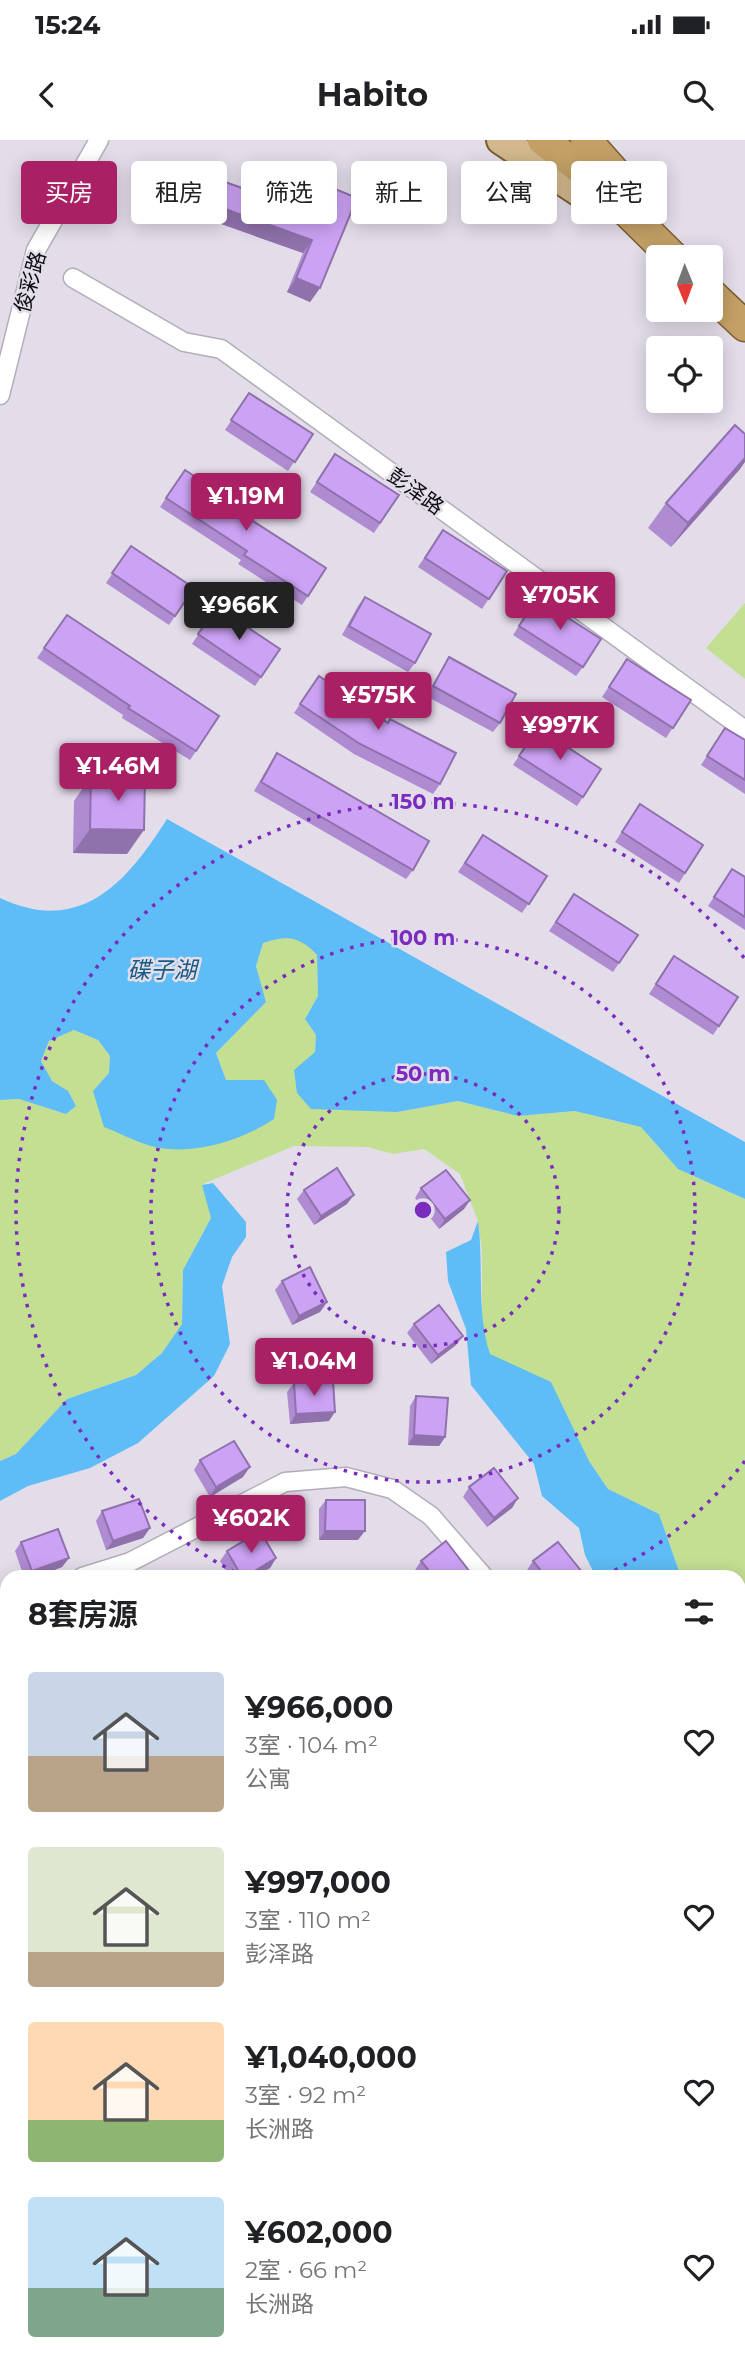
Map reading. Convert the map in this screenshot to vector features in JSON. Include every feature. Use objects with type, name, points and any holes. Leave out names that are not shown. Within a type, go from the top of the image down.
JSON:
[{"type":"highway","points":[[543,140],[594,179],[661,245]]},
{"type":"highway","points":[[586,140],[661,225],[684,245]]},
{"type":"highway","points":[[723,282],[745,301]]},
{"type":"highway","points":[[723,305],[745,326]]},
{"type":"main road","points":[[501,140],[571,187]]},
{"type":"street","name":"俊彩路","points":[[0,395],[36,250],[99,140]]},
{"type":"street","name":"彭泽路","points":[[73,278],[184,342],[221,349],[745,730]]},
{"type":"street","points":[[104,1570],[130,1562],[285,1482],[346,1477],[393,1489],[432,1516],[478,1570]]},
{"type":"green space","points":[[745,603],[745,679],[706,648]]},
{"type":"green space","points":[[285,936],[303,940],[317,955],[318,996],[305,1019],[316,1035],[315,1052],[397,1112],[458,1101],[518,1116],[575,1111],[641,1127],[678,1169],[745,1199],[745,1570],[679,1570],[659,1514],[608,1489],[589,1461],[551,1383],[490,1355],[482,1330],[482,1251],[478,1221],[460,1174],[424,1149],[393,1154],[367,1147],[294,1146],[203,1184],[211,1218],[183,1270],[182,1324],[162,1353],[136,1375],[67,1399],[16,1454],[0,1461],[0,1100],[19,1099],[66,1114],[76,1106],[68,1091],[52,1081],[41,1061],[49,1041],[74,1030],[98,1040],[110,1056],[109,1073],[93,1091],[264,1080],[226,1080],[216,1053],[266,1002],[256,966],[263,943]]},
{"type":"water","name":"碟子湖","points":[[167,819],[745,1142],[745,1199],[678,1169],[641,1127],[575,1111],[518,1116],[458,1101],[397,1112],[311,1109],[297,1093],[294,1070],[315,1052],[316,1035],[305,1019],[318,996],[317,955],[299,941],[286,938],[263,943],[256,966],[266,1002],[216,1053],[226,1080],[264,1080],[277,1100],[274,1119],[261,1127],[219,1144],[174,1149],[146,1144],[104,1127],[93,1091],[109,1073],[110,1056],[98,1040],[74,1030],[49,1041],[41,1061],[52,1081],[68,1091],[76,1106],[66,1114],[19,1099],[0,1100],[0,898],[29,908],[55,911],[78,906],[99,896],[118,882],[152,842]]},
{"type":"water","points":[[213,1183],[246,1222],[246,1237],[232,1257],[222,1286],[230,1344],[214,1376],[138,1443],[90,1468],[28,1486],[0,1501],[0,1461],[16,1454],[67,1399],[136,1375],[162,1353],[182,1324],[183,1270],[211,1218],[202,1185]]},
{"type":"water","points":[[478,1221],[483,1322],[490,1354],[551,1382],[589,1461],[608,1489],[659,1514],[679,1570],[592,1570],[585,1555],[579,1528],[542,1496],[534,1464],[471,1385],[466,1329],[448,1281],[446,1252],[471,1240]]},
{"type":"building","points":[[227,183],[241,188],[241,215],[227,210]]},
{"type":"building","points":[[337,190],[351,196],[351,213],[320,288],[296,278],[312,240],[267,224],[337,224]]},
{"type":"building","points":[[249,393],[313,434],[295,462],[231,420]]},
{"type":"building","points":[[735,425],[745,434],[745,458],[688,523],[666,503]]},
{"type":"building","points":[[335,454],[399,495],[380,523],[317,482]]},
{"type":"building","points":[[185,470],[248,511],[245,516],[326,568],[308,596],[244,555],[247,551],[166,498]]},
{"type":"building","points":[[443,530],[507,571],[489,599],[425,558]]},
{"type":"building","points":[[131,546],[194,588],[175,616],[112,573]]},
{"type":"building","points":[[365,597],[431,634],[415,663],[349,626]]},
{"type":"building","points":[[537,598],[601,639],[583,667],[519,626]]},
{"type":"building","points":[[217,607],[280,649],[261,677],[198,634]]},
{"type":"building","points":[[67,615],[219,716],[196,751],[128,708],[130,706],[44,648]]},
{"type":"building","points":[[449,657],[516,694],[500,723],[433,686]]},
{"type":"building","points":[[627,659],[691,700],[673,728],[609,687]]},
{"type":"building","points":[[319,676],[388,723],[390,719],[456,753],[440,784],[360,744],[300,704]]},
{"type":"building","points":[[538,728],[601,769],[583,797],[519,756]]},
{"type":"building","points":[[725,728],[745,740],[745,780],[707,756]]},
{"type":"building","points":[[277,753],[429,841],[413,870],[261,782]]},
{"type":"building","points":[[91,776],[145,777],[144,830],[90,829]]},
{"type":"building","points":[[640,804],[703,845],[685,873],[622,832]]},
{"type":"building","points":[[483,835],[547,876],[529,904],[465,863]]},
{"type":"building","points":[[732,869],[745,877],[745,917],[714,897]]},
{"type":"building","points":[[574,894],[638,935],[619,963],[556,922]]},
{"type":"building","points":[[674,956],[738,997],[719,1026],[656,984]]},
{"type":"building","points":[[337,1168],[354,1195],[321,1216],[304,1190]]},
{"type":"building","points":[[446,1170],[470,1200],[445,1219],[421,1188]]},
{"type":"building","points":[[310,1267],[327,1302],[299,1316],[282,1281]]},
{"type":"building","points":[[439,1305],[463,1336],[438,1355],[414,1324]]},
{"type":"building","points":[[333,1381],[335,1412],[296,1414],[294,1383]]},
{"type":"building","points":[[416,1396],[448,1398],[445,1437],[414,1435]]},
{"type":"building","points":[[234,1441],[250,1467],[216,1487],[200,1460]]},
{"type":"building","points":[[494,1468],[518,1498],[494,1518],[469,1487]]},
{"type":"building","points":[[139,1499],[150,1528],[113,1541],[102,1511]]},
{"type":"building","points":[[326,1500],[365,1500],[365,1531],[325,1531]]},
{"type":"building","points":[[58,1529],[69,1558],[32,1570],[21,1542]]},
{"type":"building","points":[[260,1531],[276,1558],[256,1570],[238,1570],[227,1551]]},
{"type":"building","points":[[446,1541],[468,1570],[428,1570],[421,1561]]},
{"type":"building","points":[[558,1542],[580,1570],[540,1570],[533,1561]]}]
